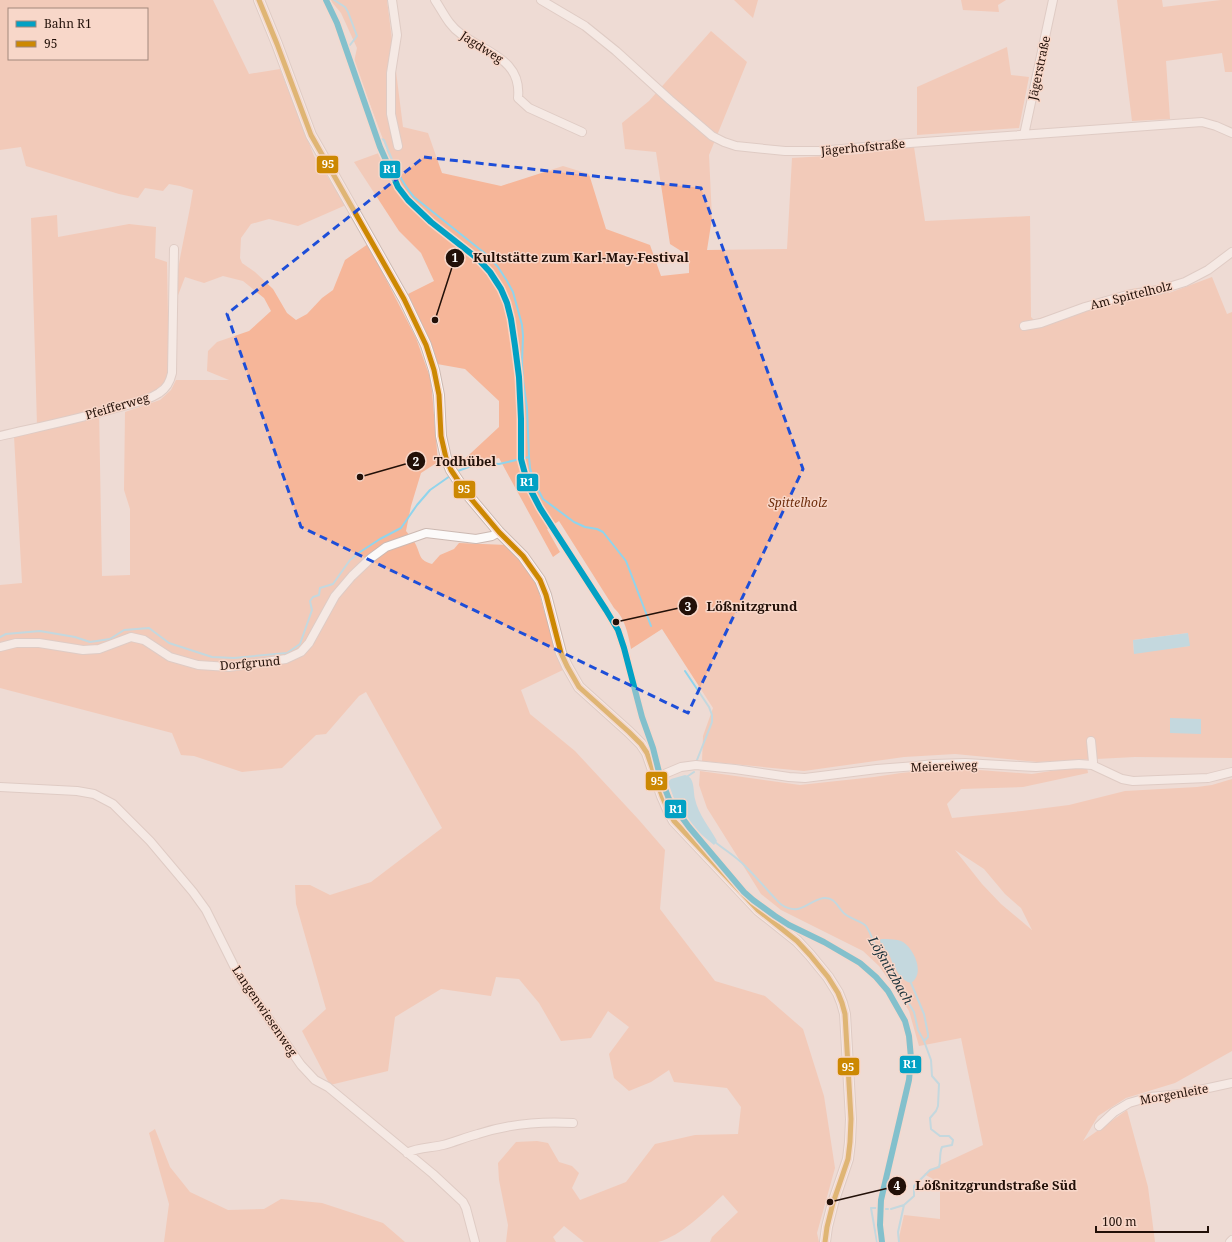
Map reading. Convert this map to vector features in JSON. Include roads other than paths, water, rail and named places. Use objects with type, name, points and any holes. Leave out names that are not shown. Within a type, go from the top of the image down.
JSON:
[{"type":"street","points":[[259,0],[311,135],[404,299],[426,345],[434,370],[439,395],[441,436],[446,458],[453,474],[467,494],[499,532],[523,556],[540,580],[546,594],[561,653],[567,666],[579,686],[641,744],[647,753],[668,812],[754,905],[810,955],[828,976],[838,993],[845,1014],[850,1103],[850,1142],[848,1159],[833,1203],[825,1242]]},
{"type":"street","points":[[392,0],[397,34],[391,73],[391,114],[398,146]]},
{"type":"street","name":"Jagdweg","points":[[435,0],[452,26],[461,34],[508,65],[516,78],[519,89],[518,98],[529,108],[582,132]]},
{"type":"street","name":"Jägerhofstraße","points":[[542,0],[584,26],[616,51],[712,136],[736,146],[785,151],[819,151],[1202,122],[1232,133]]},
{"type":"street","name":"Jägerstraße","points":[[1024,135],[1054,0]]},
{"type":"street","name":"Pfeifferweg","points":[[0,436],[146,399],[159,393],[167,386],[172,373],[174,249]]},
{"type":"street","name":"Am Spittelholz","points":[[1024,326],[1041,323],[1084,307],[1127,295],[1160,290],[1184,282],[1208,270],[1232,252]]},
{"type":"street","name":"Dorfgrund","points":[[0,647],[16,643],[39,643],[83,650],[99,649],[131,638],[144,640],[170,657],[198,665],[229,667],[286,660],[301,652],[309,643],[335,596],[352,576],[371,558],[386,547],[426,533],[476,540],[492,536],[499,532]]},
{"type":"street","points":[[1091,741],[1092,765]]},
{"type":"street","name":"Meiereiweg","points":[[655,778],[681,768],[696,765],[735,769],[789,778],[805,778],[934,764],[965,763],[1036,767],[1078,764],[1092,765],[1122,779],[1133,781],[1208,778],[1232,772]]},
{"type":"street","name":"Langenwiesenweg","points":[[0,787],[77,791],[94,794],[113,804],[150,841],[193,892],[206,910],[239,976],[301,1065],[315,1080],[328,1087],[433,1174],[463,1202],[475,1242]]},
{"type":"street","name":"Morgenleite","points":[[1099,1126],[1114,1112],[1129,1103],[1150,1097],[1181,1094],[1232,1083]]},
{"type":"street","points":[[407,1153],[414,1149],[442,1145],[502,1128],[557,1122],[573,1123]]},
{"type":"water","points":[[1188,633],[1190,646],[1134,654],[1133,640]]},
{"type":"water","points":[[1170,718],[1201,719],[1201,734],[1170,733]]},
{"type":"water","points":[[685,775],[692,781],[695,799],[699,810],[717,841],[714,845],[691,826],[677,807],[668,782],[671,779]]},
{"type":"water","points":[[881,939],[901,941],[911,951],[917,962],[918,968],[915,979],[911,983],[902,978],[897,972],[889,954],[881,944]]},
{"type":"waterway","name":"Lößnitzbach","points":[[334,0],[345,7],[357,36],[350,45]]},
{"type":"waterway","name":"Lößnitzbach","points":[[381,139],[384,140],[400,177],[414,197],[487,255],[498,267],[507,281],[513,292],[522,325],[523,380],[527,408],[530,468],[534,482],[543,499],[574,522],[603,532],[626,561],[651,626]]},
{"type":"waterway","points":[[455,472],[477,464],[499,464],[529,457]]},
{"type":"waterway","points":[[0,637],[6,634],[40,631],[75,637],[90,642],[110,639],[124,630],[149,628],[169,643],[212,657],[234,658],[287,653],[300,644],[312,610],[310,601],[313,597],[319,595],[320,588],[333,584],[350,560],[360,552],[401,528],[417,505],[430,490],[450,476]]},
{"type":"waterway","name":"Lößnitzbach","points":[[685,671],[709,707],[712,715],[712,722],[697,760]]},
{"type":"waterway","name":"Lößnitzbach","points":[[688,776],[694,772]]},
{"type":"waterway","name":"Lößnitzbach","points":[[715,842],[743,863],[782,905],[789,908],[799,909],[818,899],[828,898],[834,901],[847,916],[864,924],[869,931],[876,948],[914,1012],[918,1030],[931,1060],[932,1076],[939,1084],[938,1106],[930,1118],[931,1129],[940,1136],[949,1136],[953,1140],[952,1145],[942,1147],[939,1167],[930,1170],[914,1186],[914,1196],[904,1205],[898,1232],[899,1242]]},
{"type":"waterway","points":[[911,983],[924,1014],[928,1034],[928,1037],[924,1041]]},
{"type":"waterway","points":[[891,1209],[904,1205]]},
{"type":"waterway","points":[[877,1208],[871,1208],[877,1242]]},
{"type":"waterway","points":[[883,1209],[888,1209]]},
{"type":"rail line","name":"R1","points":[[326,0],[337,23],[380,147],[398,187],[408,200],[431,222],[478,259],[490,272],[501,289],[507,303],[511,319],[515,346],[519,377],[521,459],[528,485],[540,508],[618,630],[642,717],[653,748],[660,776],[669,799],[689,827],[744,892],[789,925],[824,942],[860,963],[876,977],[888,991],[905,1021],[909,1036],[911,1058],[909,1080],[881,1200],[880,1225],[882,1242]]},
{"type":"place","name":"Kultstätte zum Karl-May-Festival","points":[[435,320]]},
{"type":"place","name":"Todhübel","points":[[360,477]]},
{"type":"place","name":"Lößnitzgrund","points":[[616,622]]},
{"type":"place","name":"Lößnitzgrundstraße Süd","points":[[830,1202]]},
{"type":"park label","name":"Spittelholz","points":[[798,502]]}]
